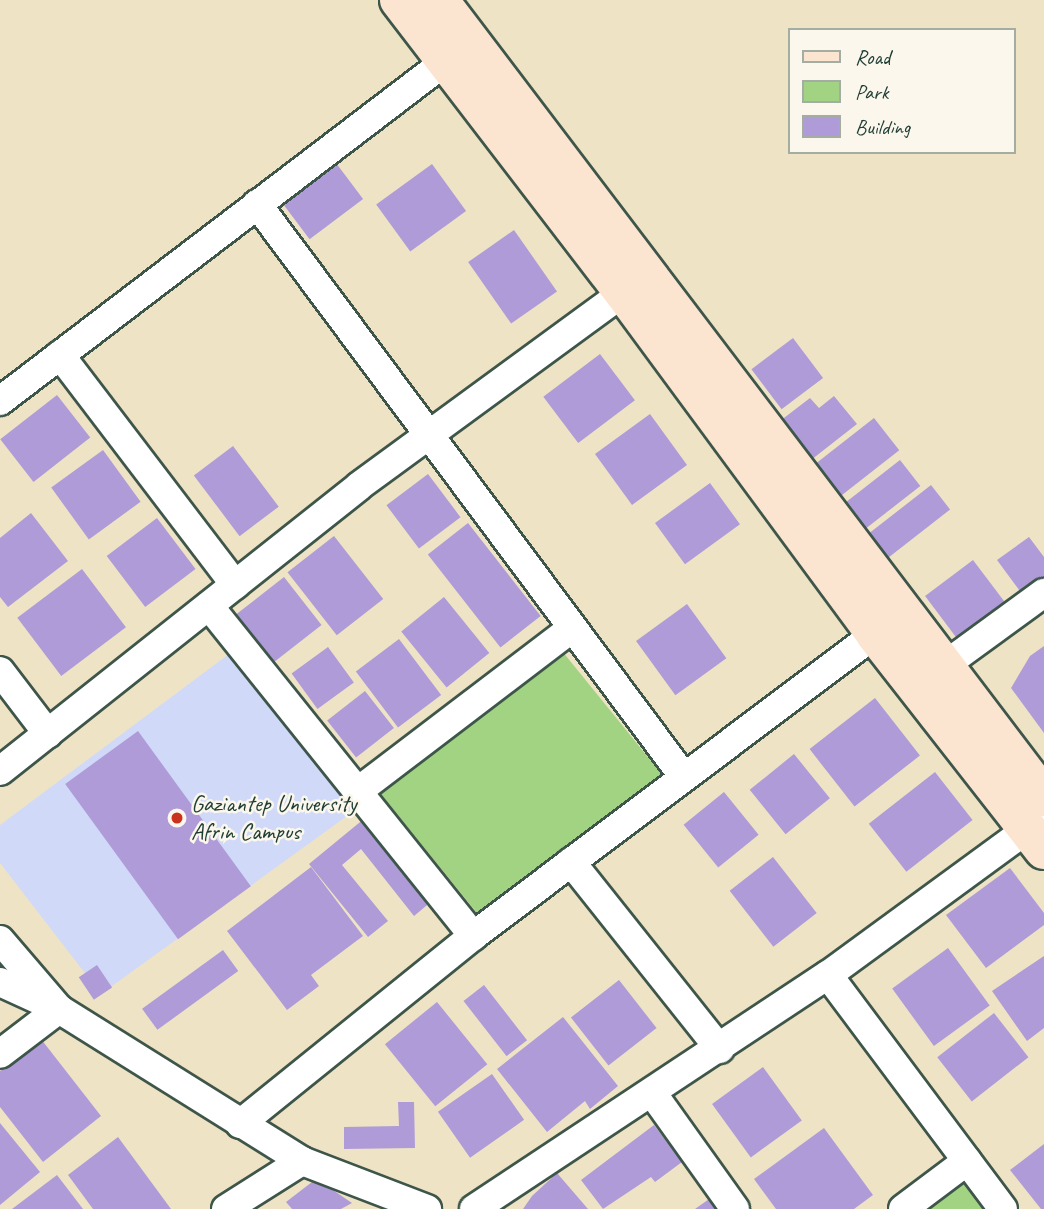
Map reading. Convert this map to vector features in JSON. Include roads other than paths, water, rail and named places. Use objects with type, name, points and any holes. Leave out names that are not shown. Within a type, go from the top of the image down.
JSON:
[{"type":"street","points":[[399,0],[446,61],[636,284],[1040,823],[720,1049],[474,1209]]},
{"type":"street","points":[[439,0],[875,634],[930,676]]},
{"type":"street","points":[[0,401],[446,61]]},
{"type":"street","points":[[257,204],[684,777]]},
{"type":"street","points":[[0,771],[430,433],[636,284]]},
{"type":"street","points":[[60,355],[235,585]]},
{"type":"street","points":[[930,676],[1044,593]]},
{"type":"street","points":[[209,606],[473,936]]},
{"type":"street","points":[[357,792],[572,628]]},
{"type":"street","points":[[240,1125],[473,936],[875,634]]},
{"type":"street","points":[[0,671],[48,734]]},
{"type":"street","points":[[571,862],[720,1049]]},
{"type":"street","points":[[0,940],[59,1009]]},
{"type":"street","points":[[828,975],[1003,1209]]},
{"type":"street","points":[[0,982],[59,1009],[240,1125],[302,1161],[427,1209]]},
{"type":"street","points":[[0,1054],[59,1009]]},
{"type":"street","points":[[653,1094],[735,1209]]},
{"type":"street","points":[[226,1209],[302,1161]]},
{"type":"street","points":[[903,1209],[967,1161]]},
{"type":"place","name":"Gaziantep University Afrin Campus","points":[[177,818]]}]
